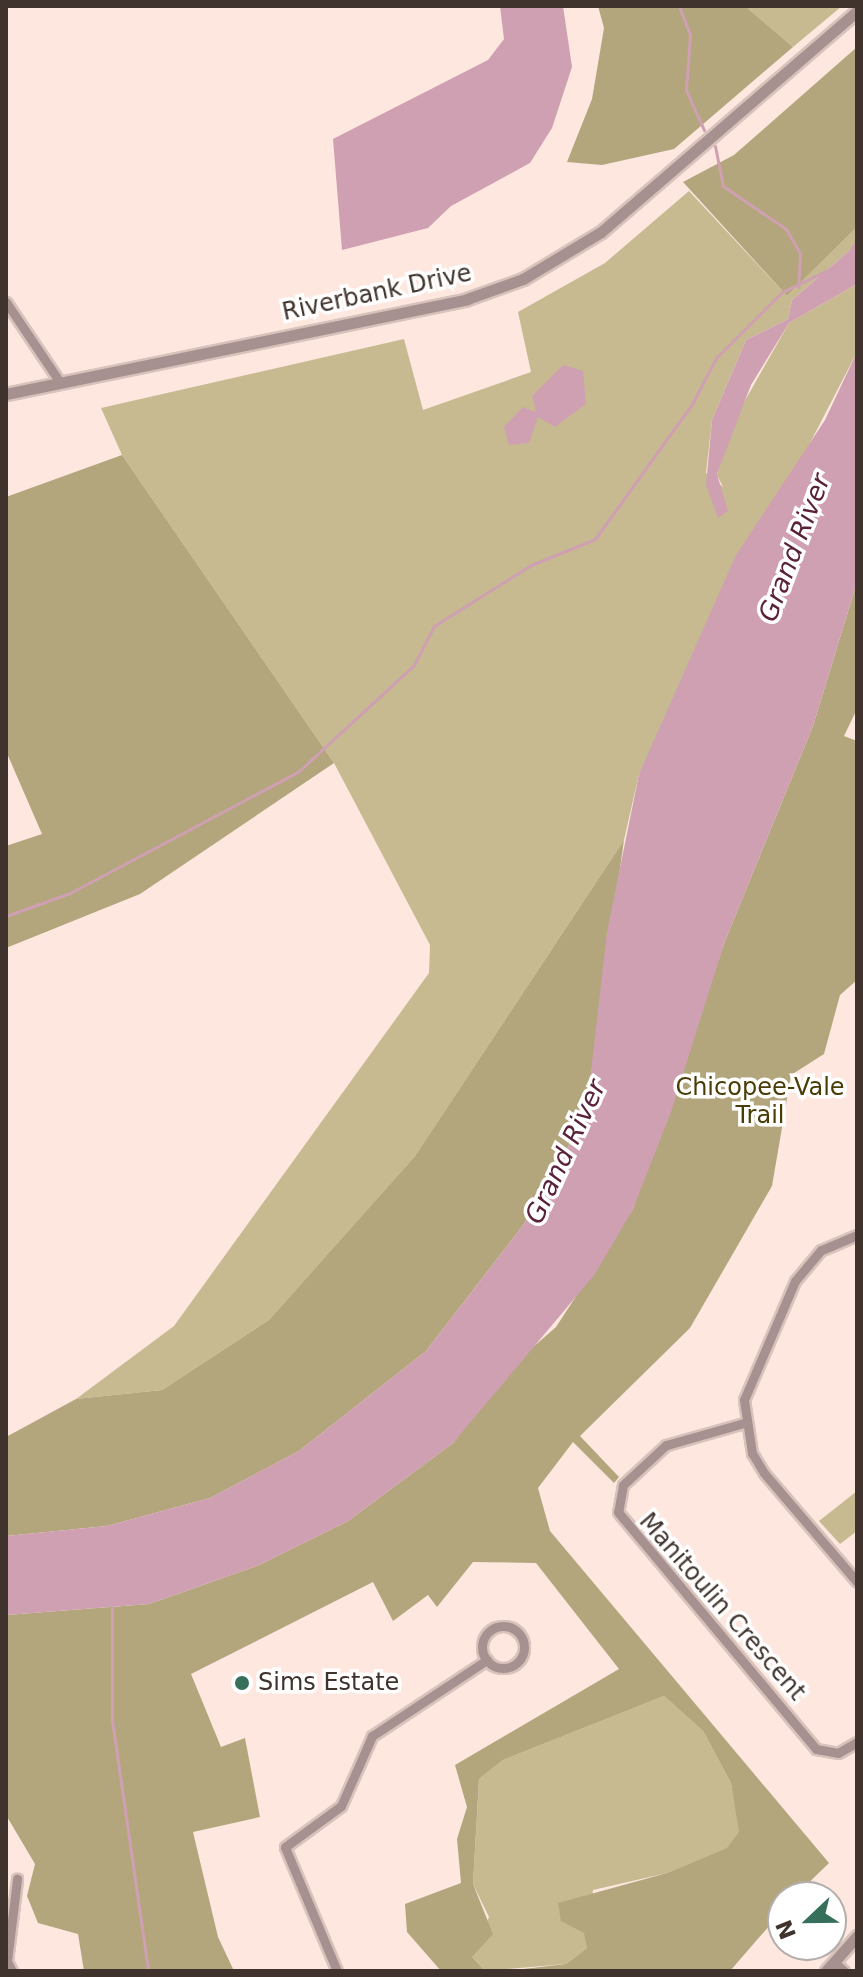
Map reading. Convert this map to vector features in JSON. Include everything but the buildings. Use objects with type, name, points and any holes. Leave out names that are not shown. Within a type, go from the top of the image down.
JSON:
[{"type":"street","name":"Riverbank Drive","points":[[6,394],[467,299],[523,279],[601,232],[857,11]]},
{"type":"street","points":[[6,302],[59,381]]},
{"type":"street","points":[[857,1235],[821,1250],[795,1281],[749,1375],[744,1423],[764,1473],[857,1582]]},
{"type":"street","name":"Manitoulin Crescent","points":[[744,1423],[666,1445],[623,1485],[618,1512],[816,1749],[838,1753],[857,1742]]},
{"type":"street","points":[[492,1629],[517,1631],[524,1645],[516,1663],[501,1668],[487,1660],[482,1643],[492,1629]]},
{"type":"street","points":[[337,1971],[285,1847],[341,1806],[372,1736],[487,1660]]},
{"type":"street","points":[[6,1890],[17,1879],[6,1960],[12,1971]]},
{"type":"street","points":[[844,1971],[830,1966],[857,1936]]},
{"type":"shaded area","points":[[745,6],[842,6],[793,47]]},
{"type":"shaded area","points":[[689,191],[787,296],[857,227],[857,244],[792,300],[788,319],[746,340],[712,420],[706,473],[723,487],[717,475],[730,427],[789,323],[857,284],[857,352],[639,774],[624,840],[415,1156],[269,1320],[162,1390],[76,1399],[174,1326],[429,973],[430,945],[334,763],[122,455],[101,408],[404,339],[423,410],[531,372],[518,312],[605,263]]},
{"type":"shaded area","points":[[857,1491],[857,1531],[840,1544],[819,1521]]},
{"type":"shaded area","points":[[664,1696],[703,1731],[731,1783],[740,1832],[728,1848],[667,1873],[593,1890],[587,1948],[566,1964],[485,1971],[472,1957],[489,1917],[473,1884],[479,1779],[503,1760]]},
{"type":"green space","points":[[598,6],[745,6],[793,47],[674,149],[602,165],[567,162],[592,99],[604,28]]},
{"type":"green space","points":[[857,47],[857,227],[787,296],[683,182],[734,155]]},
{"type":"green space","points":[[122,455],[334,763],[140,894],[6,948],[6,846],[42,834],[6,751],[6,497]]},
{"type":"green space","name":"Chicopee-Vale Trail","points":[[857,582],[857,709],[844,736],[857,741],[857,980],[840,995],[824,1054],[791,1075],[772,1186],[690,1328],[580,1436],[619,1477],[614,1483],[573,1442],[538,1488],[550,1531],[829,1863],[810,1881],[767,1881],[767,1928],[730,1971],[505,1971],[566,1964],[587,1948],[584,1933],[561,1921],[558,1903],[667,1873],[727,1848],[739,1832],[731,1783],[703,1731],[664,1696],[503,1760],[479,1779],[473,1884],[493,1934],[472,1957],[485,1971],[441,1971],[407,1932],[405,1904],[461,1883],[457,1839],[467,1807],[455,1765],[619,1669],[536,1563],[473,1562],[437,1607],[428,1595],[393,1621],[373,1582],[191,1674],[221,1747],[245,1738],[260,1817],[193,1832],[218,1937],[234,1971],[84,1971],[78,1934],[38,1923],[27,1896],[35,1864],[6,1815],[6,1615],[149,1604],[257,1566],[348,1521],[453,1443],[516,1362],[556,1327],[633,1209],[725,941],[813,726]]},
{"type":"green space","points":[[624,840],[589,1089],[577,1131],[524,1224],[426,1351],[299,1451],[210,1498],[107,1526],[6,1536],[6,1437],[76,1399],[162,1390],[269,1320],[415,1156]]},
{"type":"water","points":[[500,6],[563,6],[572,67],[552,128],[530,163],[451,206],[428,228],[342,250],[333,139],[488,60],[504,39]]},
{"type":"water","points":[[857,244],[857,284],[789,323],[751,385],[717,474],[728,511],[718,518],[706,485],[712,420],[746,340],[788,319],[792,300]]},
{"type":"water","name":"Grand River","points":[[857,352],[857,582],[813,726],[725,941],[671,1112],[633,1209],[595,1274],[453,1443],[348,1521],[257,1566],[149,1604],[6,1615],[6,1536],[107,1526],[210,1498],[299,1451],[426,1351],[524,1224],[577,1131],[589,1089],[607,932],[639,774],[736,555],[825,420]]},
{"type":"water","points":[[563,365],[583,371],[586,404],[555,427],[538,417],[529,443],[509,445],[504,427],[523,407],[536,412],[532,396]]},
{"type":"waterway","points":[[679,6],[690,35],[686,90],[704,130]]},
{"type":"waterway","points":[[715,146],[723,186],[786,229],[800,253],[798,287]]},
{"type":"waterway","points":[[850,251],[857,242]]},
{"type":"waterway","points":[[6,916],[70,893],[298,772],[414,665],[434,626],[531,565],[595,539],[692,404],[716,358],[782,292],[830,269]]},
{"type":"waterway","points":[[112,1605],[112,1720],[148,1971]]},
{"type":"place","name":"Sims Estate","points":[[242,1683]]}]
